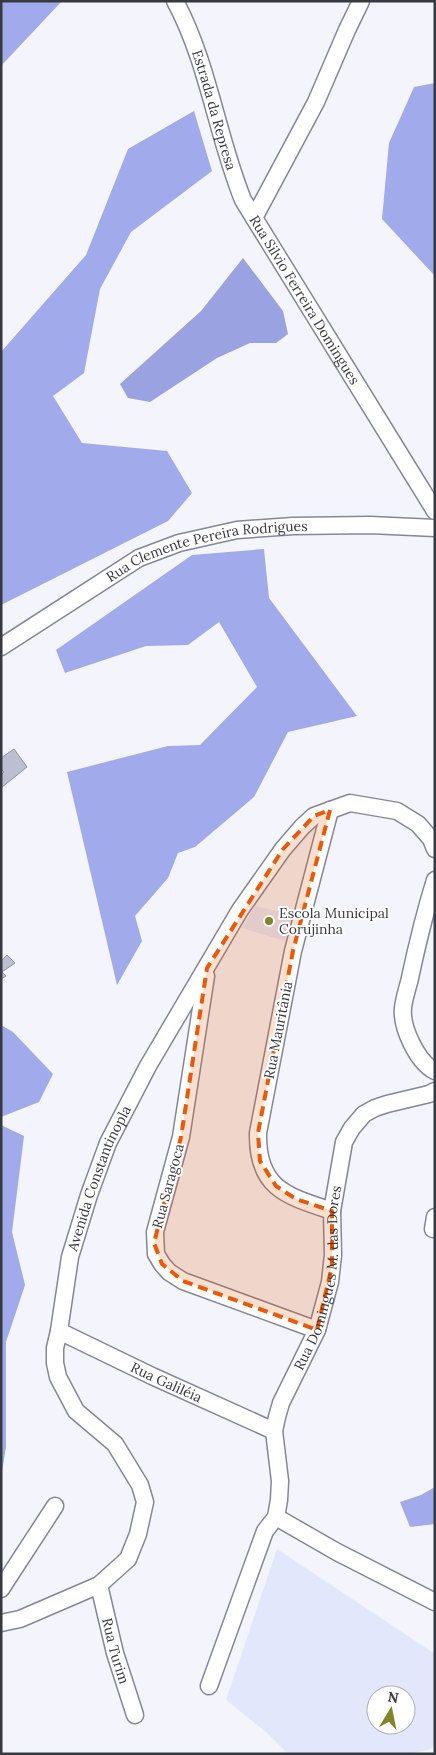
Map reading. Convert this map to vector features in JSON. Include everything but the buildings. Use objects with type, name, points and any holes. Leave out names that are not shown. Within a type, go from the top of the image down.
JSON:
[{"type":"street","name":"Estrada da Represa","points":[[175,1],[199,59],[231,171],[243,200],[254,218]]},
{"type":"street","name":"Rua Silvio Ferreira Domingues","points":[[361,1],[316,102],[254,218],[435,511]]},
{"type":"street","name":"Rua Clemente Pereira Rodrigues","points":[[1,647],[139,558],[179,543],[237,530],[293,526],[370,525],[435,528]]},
{"type":"street","name":"Avenida Constantinopla","points":[[1,1623],[20,1619],[99,1585],[128,1559],[138,1534],[145,1502],[140,1485],[115,1444],[76,1411],[62,1387],[55,1363],[54,1348],[59,1332],[70,1257],[89,1195],[108,1143],[148,1066],[240,910],[283,849],[314,816],[350,803],[397,811],[418,824],[431,839],[435,848]]},
{"type":"street","name":"Rua Mauritânia","points":[[330,810],[293,951],[258,1133],[258,1151],[263,1168],[276,1186],[296,1199],[332,1211]]},
{"type":"street","points":[[435,880],[420,932],[403,1008],[405,1026],[413,1046],[424,1063],[435,1071]]},
{"type":"street","name":"Rua Saragoca","points":[[207,968],[181,1137],[155,1232],[156,1254],[169,1272],[183,1281],[317,1330]]},
{"type":"street","name":"Rua Domingues M. das Dores","points":[[276,1517],[280,1481],[274,1430],[281,1403],[317,1330],[325,1304],[332,1266],[332,1211],[344,1142],[352,1128],[364,1114],[387,1104],[435,1091]]},
{"type":"street","name":"Rua Galiléia","points":[[59,1332],[274,1430]]},
{"type":"street","points":[[1,1589],[55,1506]]},
{"type":"street","points":[[209,1686],[265,1532],[276,1517],[337,1552],[435,1602]]},
{"type":"street","name":"Rua Turim","points":[[99,1585],[115,1653],[135,1715]]},
{"type":"highlighted area","points":[[330,810],[293,951],[258,1133],[260,1161],[276,1186],[296,1199],[332,1211],[332,1266],[317,1330],[183,1281],[162,1264],[154,1243],[181,1137],[207,968],[283,849],[314,816]]},
{"type":"shaded area","points":[[1,1],[62,1],[1,66]]},
{"type":"shaded area","points":[[435,83],[435,276],[382,219],[389,143],[414,87]]},
{"type":"shaded area","points":[[194,111],[212,171],[131,232],[100,289],[84,373],[53,396],[82,443],[167,451],[192,493],[168,521],[1,605],[1,352],[86,255],[128,149]]},
{"type":"shaded area","points":[[243,258],[283,311],[288,334],[276,343],[250,343],[217,358],[150,402],[128,398],[120,384],[201,311]]},
{"type":"shaded area","points":[[264,549],[269,598],[357,716],[288,732],[254,797],[195,847],[178,853],[168,878],[135,916],[142,941],[117,985],[67,772],[168,746],[200,745],[257,687],[219,622],[188,645],[146,646],[65,673],[56,650],[192,555]]},
{"type":"shaded area","name":"Escola Municipal Corujinha","points":[[255,906],[294,915],[285,941],[242,928]]},
{"type":"shaded area","points":[[1,1025],[13,1032],[53,1074],[39,1102],[1,1117]]},
{"type":"shaded area","points":[[1,1125],[24,1136],[12,1232],[25,1285],[6,1342],[6,1447],[1,1478]]},
{"type":"shaded area","points":[[435,1487],[435,1524],[410,1527],[400,1502],[421,1495]]},
{"type":"shaded area","points":[[277,1549],[435,1654],[435,1745],[428,1750],[406,1754],[288,1754],[266,1732],[226,1700]]},
{"type":"place","name":"Escola Municipal Corujinha","points":[[269,921]]}]
